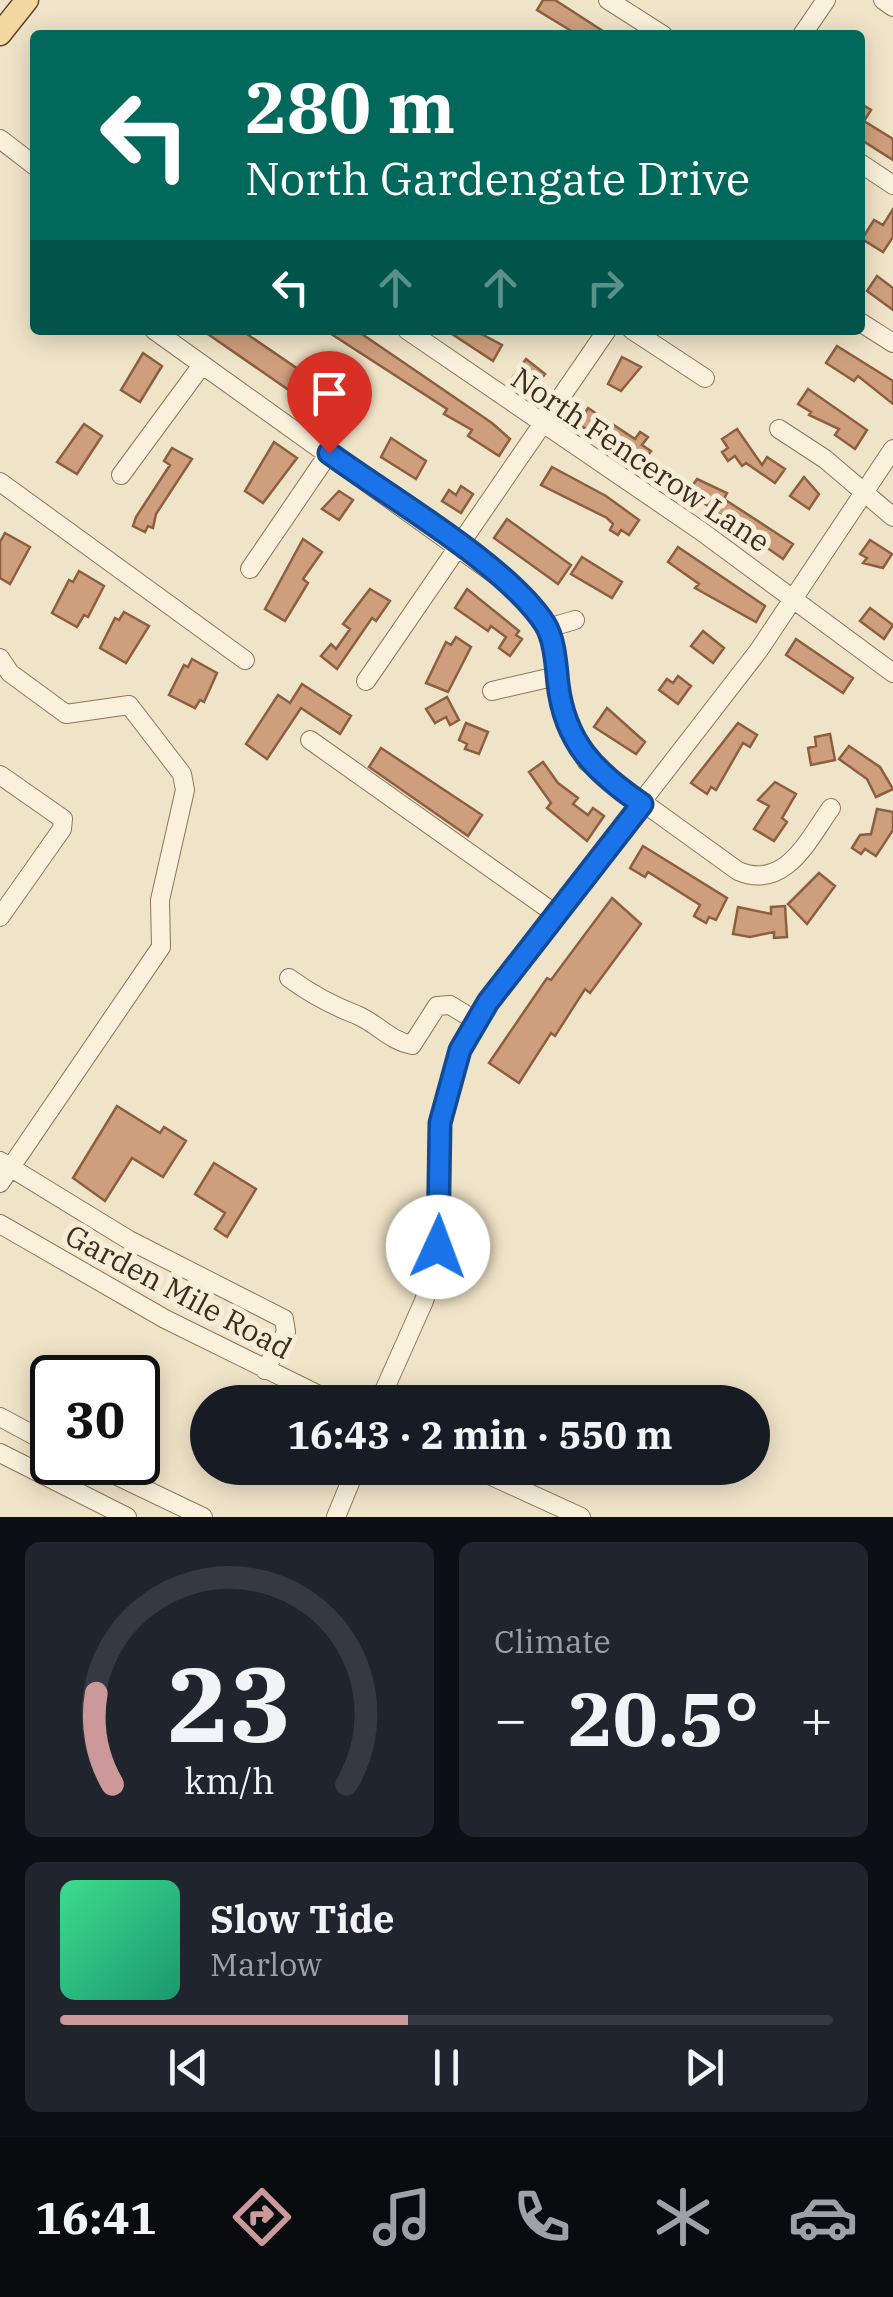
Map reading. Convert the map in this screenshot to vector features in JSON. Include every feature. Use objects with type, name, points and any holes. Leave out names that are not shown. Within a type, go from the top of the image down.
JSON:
[{"type":"main road","points":[[0,34],[27,0]]},
{"type":"street","points":[[608,0],[656,30]]},
{"type":"street","points":[[805,30],[826,0]]},
{"type":"street","points":[[882,0],[893,7]]},
{"type":"street","points":[[0,138],[30,162]]},
{"type":"street","points":[[865,166],[893,185]]},
{"type":"street","points":[[865,325],[893,343]]},
{"type":"street","points":[[161,335],[521,593],[548,628],[573,741],[596,771],[738,872],[757,877],[776,874],[788,865],[831,808]]},
{"type":"street","name":"North Fencerow Lane","points":[[414,335],[701,531],[893,673]]},
{"type":"street","points":[[366,681],[604,335]]},
{"type":"street","points":[[640,335],[705,378]]},
{"type":"street","points":[[121,475],[202,364]]},
{"type":"street","points":[[779,428],[893,517]]},
{"type":"street","points":[[387,1385],[430,1283],[440,1230],[438,1142],[443,1104],[453,1068],[476,1021],[794,600],[893,449]]},
{"type":"street","points":[[250,569],[329,453]]},
{"type":"street","points":[[0,482],[245,660]]},
{"type":"street","points":[[548,628],[575,620]]},
{"type":"street","points":[[0,658],[10,672],[66,714],[129,705],[182,774],[185,790],[160,900],[161,948],[3,1171],[284,1319],[286,1332],[266,1370]]},
{"type":"street","points":[[492,691],[557,676]]},
{"type":"street","points":[[310,740],[557,914]]},
{"type":"street","points":[[0,774],[57,811],[62,819],[62,828],[0,916]]},
{"type":"street","points":[[288,978],[327,1005],[356,1015],[396,1042],[412,1045],[437,1006],[450,1005],[476,1021]]},
{"type":"street","name":"Garden Mile Road","points":[[0,1224],[298,1385]]},
{"type":"street","points":[[0,1417],[30,1433]]},
{"type":"street","points":[[0,1453],[127,1517]]},
{"type":"street","points":[[137,1485],[204,1517]]},
{"type":"street","points":[[336,1517],[349,1485]]},
{"type":"street","points":[[511,1485],[582,1517]]},
{"type":"building","points":[[543,0],[555,0],[601,30],[570,30],[537,10]]},
{"type":"building","points":[[865,122],[893,139],[893,160],[865,142]]},
{"type":"building","points":[[893,209],[893,237],[883,252],[865,241],[865,234],[874,220],[883,225]]},
{"type":"building","points":[[877,276],[893,288],[893,310],[867,291]]},
{"type":"building","points":[[209,335],[248,335],[358,410],[345,429]]},
{"type":"building","points":[[333,335],[363,335],[492,423],[510,439],[499,456],[468,436],[472,430],[444,414],[447,409]]},
{"type":"building","points":[[454,335],[483,335],[502,345],[493,361]]},
{"type":"building","points":[[837,346],[893,381],[893,404],[858,376],[854,381],[826,363]]},
{"type":"building","points":[[143,353],[162,366],[140,402],[121,390]]},
{"type":"building","points":[[622,357],[641,367],[621,391],[608,384]]},
{"type":"building","points":[[526,359],[545,374],[532,391],[513,377]]},
{"type":"building","points":[[808,389],[867,430],[855,449],[835,435],[839,429],[809,415],[811,412],[798,404]]},
{"type":"building","points":[[588,408],[635,439],[640,432],[648,437],[642,445],[651,451],[642,464],[578,424]]},
{"type":"building","points":[[84,424],[102,436],[77,474],[57,462]]},
{"type":"building","points":[[737,429],[762,465],[767,457],[785,469],[775,483],[746,463],[742,466],[735,456],[728,461],[722,452],[728,448],[722,439]]},
{"type":"building","points":[[391,438],[426,461],[416,479],[381,457]]},
{"type":"building","points":[[274,442],[297,458],[263,503],[245,491]]},
{"type":"building","points":[[172,448],[192,459],[156,514],[153,528],[148,526],[145,532],[133,526],[170,465],[164,461]]},
{"type":"building","points":[[552,467],[606,496],[639,520],[629,535],[621,530],[618,535],[610,530],[613,524],[607,518],[541,485]]},
{"type":"building","points":[[804,477],[819,494],[809,509],[790,496]]},
{"type":"building","points":[[697,479],[727,493],[724,499],[793,544],[783,559],[688,492]]},
{"type":"building","points":[[461,486],[473,494],[461,513],[442,501],[449,490],[456,495]]},
{"type":"building","points":[[339,491],[353,500],[339,520],[322,509]]},
{"type":"building","points":[[507,519],[571,565],[558,584],[494,538]]},
{"type":"building","points":[[5,533],[30,547],[10,584],[0,578],[0,542]]},
{"type":"building","points":[[303,539],[322,552],[303,579],[308,583],[285,621],[265,609]]},
{"type":"building","points":[[870,540],[892,554],[883,568],[863,563],[867,558],[860,554]]},
{"type":"building","points":[[678,547],[765,606],[756,622],[695,588],[699,584],[668,562]]},
{"type":"building","points":[[582,557],[622,582],[612,598],[571,574]]},
{"type":"building","points":[[79,571],[104,586],[88,617],[84,615],[77,627],[52,613],[69,580],[73,582]]},
{"type":"building","points":[[370,589],[390,601],[376,621],[372,618],[337,669],[321,656],[331,644],[336,649],[350,629],[343,624]]},
{"type":"building","points":[[467,589],[519,631],[516,635],[522,639],[510,656],[499,648],[506,637],[491,626],[488,631],[455,608]]},
{"type":"building","points":[[870,608],[893,625],[884,639],[860,621]]},
{"type":"building","points":[[124,612],[149,626],[126,663],[100,648],[115,618],[119,620]]},
{"type":"building","points":[[703,631],[724,648],[713,663],[691,646]]},
{"type":"building","points":[[456,637],[471,647],[448,692],[426,683],[446,642],[451,645]]},
{"type":"building","points":[[796,639],[853,678],[843,693],[786,655]]},
{"type":"building","points":[[192,659],[217,673],[204,702],[200,700],[195,708],[169,695],[184,665],[188,667]]},
{"type":"building","points":[[678,676],[691,686],[678,704],[659,690],[667,679],[673,683]]},
{"type":"building","points":[[302,684],[351,716],[340,734],[301,708],[267,759],[246,744],[278,695],[290,703]]},
{"type":"building","points":[[447,697],[459,720],[450,725],[446,717],[435,723],[426,709]]},
{"type":"building","points":[[607,708],[645,742],[636,754],[594,727]]},
{"type":"building","points":[[466,723],[488,732],[479,754],[465,749],[467,744],[459,740]]},
{"type":"building","points":[[738,723],[757,735],[750,747],[743,743],[716,790],[711,787],[707,794],[691,783]]},
{"type":"building","points":[[830,734],[835,760],[811,765],[808,748],[816,746],[815,737]]},
{"type":"building","points":[[849,746],[880,767],[893,789],[876,797],[867,779],[839,759]]},
{"type":"building","points":[[381,748],[482,815],[468,836],[369,767]]},
{"type":"building","points":[[543,762],[558,783],[578,798],[573,804],[588,815],[593,808],[604,816],[587,841],[547,808],[551,803],[529,772]]},
{"type":"building","points":[[775,782],[796,794],[782,818],[787,822],[774,841],[754,829],[769,806],[758,800]]},
{"type":"building","points":[[877,809],[893,812],[893,830],[876,856],[865,849],[861,854],[852,848],[860,835],[871,834]]},
{"type":"building","points":[[643,846],[727,898],[716,920],[709,917],[706,923],[694,916],[700,905],[648,872],[645,877],[630,868]]},
{"type":"building","points":[[819,873],[835,886],[807,924],[788,904]]},
{"type":"building","points":[[612,898],[641,924],[590,993],[585,989],[555,1036],[551,1033],[519,1083],[489,1063],[547,978],[551,980]]},
{"type":"building","points":[[785,906],[787,937],[774,938],[774,932],[750,937],[733,934],[738,907],[771,914],[771,907]]},
{"type":"building","points":[[117,1106],[160,1133],[164,1127],[186,1141],[163,1177],[132,1158],[105,1201],[73,1178]]},
{"type":"building","points":[[214,1163],[256,1189],[227,1237],[215,1229],[225,1213],[195,1194]]},
{"type":"route","points":[[329,453],[521,593],[548,628],[564,718],[573,741],[596,771],[642,804],[510,972],[460,1050],[447,1086],[440,1123],[438,1247]]}]
